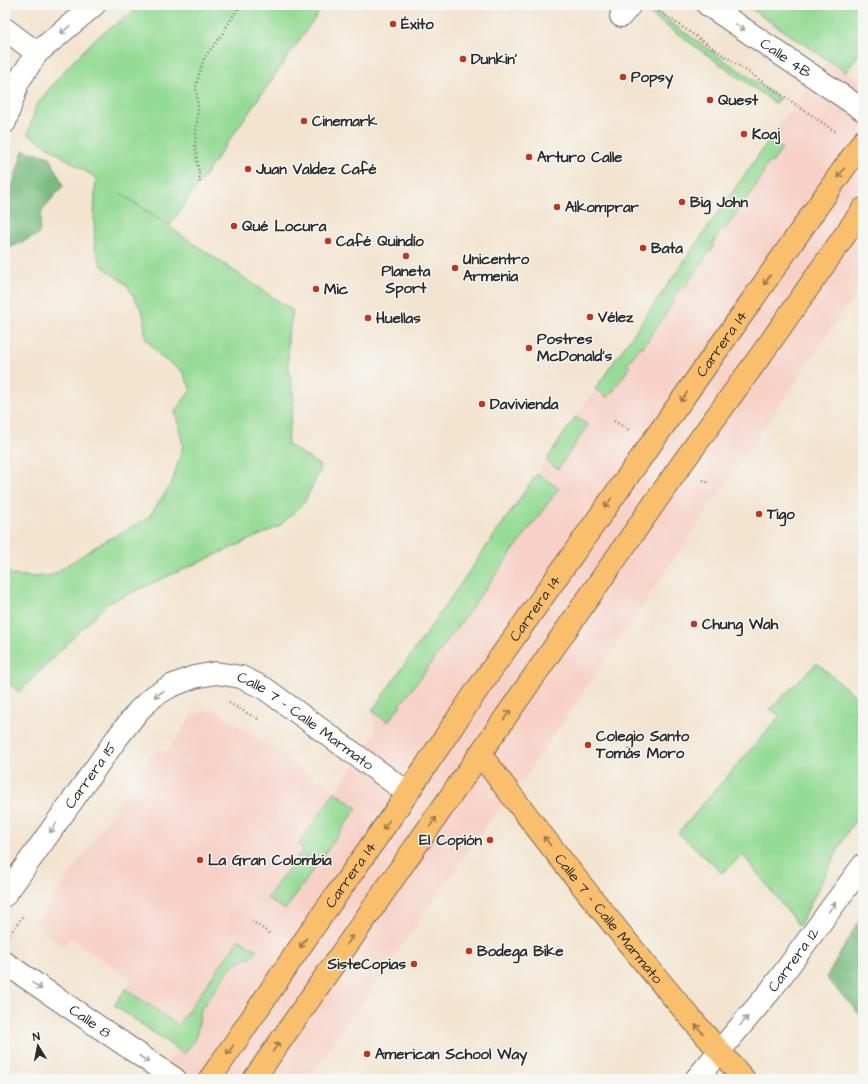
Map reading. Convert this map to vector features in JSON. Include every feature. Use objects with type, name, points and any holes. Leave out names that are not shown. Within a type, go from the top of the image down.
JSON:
[{"type":"main road","name":"Carrera 14","points":[[210,1079],[313,928],[408,793],[477,690],[863,141]]},
{"type":"main road","points":[[254,1079],[607,571],[776,335],[863,209]]},
{"type":"main road","name":"Calle 7 - Calle Marmato","points":[[480,754],[600,910],[697,1027],[744,1079]]},
{"type":"street","points":[[5,122],[18,82],[37,53],[94,5]]},
{"type":"street","name":"Calle 4B","points":[[708,5],[858,107]]},
{"type":"street","points":[[5,29],[37,53]]},
{"type":"street","name":"Calle 7 - Calle Marmato","points":[[194,677],[216,673],[241,677],[264,688],[408,793]]},
{"type":"street","name":"Carrera 15","points":[[5,895],[138,710],[154,696],[165,689],[194,677]]},
{"type":"street","name":"Carrera 12","points":[[696,1079],[771,990],[863,865]]},
{"type":"street","name":"Calle 8","points":[[5,963],[175,1079]]},
{"type":"path","points":[[200,182],[195,146],[198,108],[196,85],[204,58],[221,36],[240,5]]},
{"type":"path","points":[[650,5],[836,132],[858,107]]},
{"type":"path","points":[[628,430],[632,423]]},
{"type":"path","points":[[224,701],[259,720]]},
{"type":"path","points":[[5,941],[24,915]]},
{"type":"path","points":[[252,921],[269,933]]},
{"type":"shaded area","points":[[828,60],[863,83],[863,283],[528,773],[494,815],[308,1079],[156,1079],[177,1049],[114,1005],[132,980],[70,937],[64,946],[34,925],[158,748],[166,753],[192,715],[214,709],[335,792],[376,734],[372,711],[778,127]]},
{"type":"green space","points":[[143,5],[324,5],[170,225],[121,194],[293,311],[288,335],[288,362],[294,400],[287,444],[319,465],[320,471],[304,503],[278,527],[108,603],[19,692],[5,680],[5,568],[11,575],[35,577],[52,575],[98,545],[148,518],[172,483],[183,445],[175,411],[191,390],[182,371],[162,358],[146,339],[143,313],[128,286],[102,266],[95,248],[94,215],[96,178],[28,134],[36,106],[62,73],[96,38]]},
{"type":"green space","points":[[745,5],[863,5],[863,48],[846,72]]},
{"type":"green space","points":[[651,9],[779,98],[775,103],[648,13]]},
{"type":"green space","points":[[769,140],[782,149],[772,163],[770,161],[762,173],[764,174],[726,228],[724,227],[712,244],[714,246],[684,288],[681,287],[673,299],[675,300],[643,347],[641,346],[627,364],[630,367],[608,398],[595,389]]},
{"type":"green space","points":[[23,150],[50,157],[63,186],[42,210],[39,234],[5,250],[5,211]]},
{"type":"green space","points":[[575,417],[588,425],[558,469],[546,461]]},
{"type":"green space","points":[[537,474],[559,488],[388,722],[372,711]]},
{"type":"green space","points":[[817,663],[863,703],[863,810],[849,829],[799,926],[743,855],[722,873],[678,833],[780,716],[770,709]]},
{"type":"green space","points":[[335,792],[356,807],[356,810],[285,910],[267,898],[303,849],[298,845]]},
{"type":"green space","points":[[863,914],[863,1018],[826,978]]},
{"type":"green space","points":[[239,939],[257,950],[254,955],[232,966],[201,1009],[196,1038],[184,1054],[114,1005],[126,989],[178,1025]]},
{"type":"place","name":"Éxito","points":[[393,24]]},
{"type":"place","name":"Dunkin'","points":[[463,59]]},
{"type":"place","name":"Popsy","points":[[623,77]]},
{"type":"place","name":"Quest","points":[[710,100]]},
{"type":"place","name":"Cinemark","points":[[304,121]]},
{"type":"place","name":"Koaj","points":[[744,134]]},
{"type":"place","name":"Arturo Calle","points":[[529,157]]},
{"type":"place","name":"Juan Valdez Café","points":[[248,169]]},
{"type":"place","name":"Big John","points":[[682,202]]},
{"type":"place","name":"Alkomprar","points":[[557,207]]},
{"type":"place","name":"Qué Locura","points":[[234,226]]},
{"type":"place","name":"Café Quindío","points":[[328,241]]},
{"type":"place","name":"Bata","points":[[643,248]]},
{"type":"place","name":"Planeta Sport","points":[[406,256]]},
{"type":"place","name":"Unicentro Armenia","points":[[455,268]]},
{"type":"place","name":"Mic","points":[[316,289]]},
{"type":"place","name":"Vélez","points":[[590,317]]},
{"type":"place","name":"Huellas","points":[[368,318]]},
{"type":"place","name":"Postres McDonald's","points":[[529,348]]},
{"type":"place","name":"Davivienda","points":[[482,404]]},
{"type":"place","name":"Tigo","points":[[759,514]]},
{"type":"place","name":"Chung Wah","points":[[694,624]]},
{"type":"place","name":"Colegio Santo Tomás Moro","points":[[588,745]]},
{"type":"place","name":"El Copión","points":[[490,840]]},
{"type":"place","name":"La Gran Colombia","points":[[200,860]]},
{"type":"place","name":"Bodega Bike","points":[[469,951]]},
{"type":"place","name":"SisteCopias","points":[[414,964]]},
{"type":"place","name":"American School Way","points":[[367,1054]]}]
